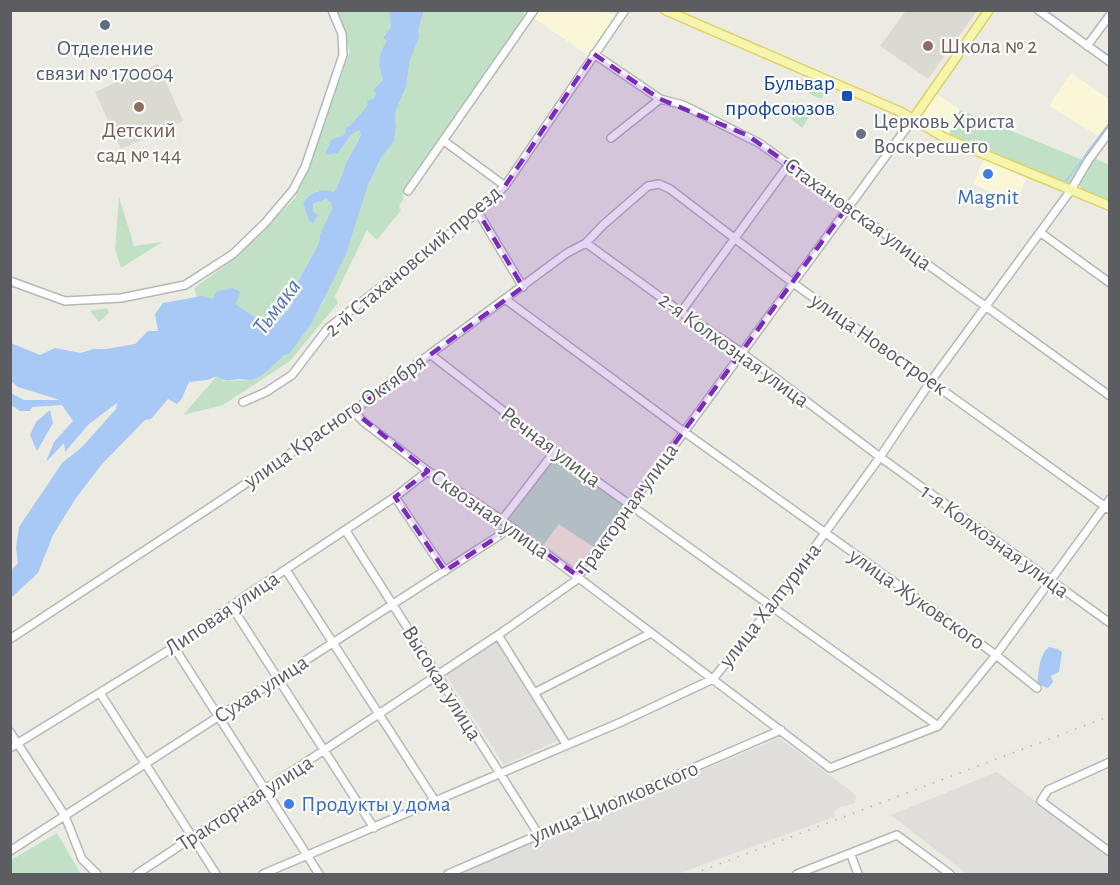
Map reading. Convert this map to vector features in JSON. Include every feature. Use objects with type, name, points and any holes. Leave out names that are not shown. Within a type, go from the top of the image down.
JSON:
[{"type":"main road","points":[[664,10],[677,13],[793,64],[913,119],[945,138],[1110,206]]},
{"type":"main road","name":"Тракторная улица","points":[[913,119],[988,10]]},
{"type":"street","points":[[10,281],[65,301],[121,298],[184,285],[233,254],[265,223],[293,190],[305,166],[343,55],[342,34],[332,10]]},
{"type":"street","points":[[408,191],[534,10]]},
{"type":"street","name":"2-й Стахановский проезд","points":[[243,402],[266,393],[292,375],[328,328],[478,212],[505,186],[625,10]]},
{"type":"street","points":[[1038,10],[1110,62]]},
{"type":"street","points":[[1087,46],[1110,15]]},
{"type":"street","name":"Стахановская улица","points":[[594,54],[660,99],[683,105],[747,135],[1110,396]]},
{"type":"street","points":[[611,138],[660,99]]},
{"type":"street","name":"Тракторная улица","points":[[137,874],[438,676],[574,581],[913,119]]},
{"type":"street","name":"улица Халтурина","points":[[264,874],[499,772],[619,723],[713,679],[772,606],[880,457],[931,381],[1041,233],[1110,131]]},
{"type":"street","points":[[444,141],[505,186]]},
{"type":"street","points":[[681,312],[789,164]]},
{"type":"street","name":"улица Новостроек","points":[[648,186],[659,184],[670,189],[793,283],[1107,508]]},
{"type":"street","name":"улица Красного Октября","points":[[10,639],[353,411],[567,253],[586,243],[648,186]]},
{"type":"street","points":[[478,212],[523,287]]},
{"type":"street","points":[[1041,233],[1110,283]]},
{"type":"street","name":"2-я Колхозная улица","points":[[586,243],[741,352],[880,457]]},
{"type":"street","name":"улица Жуковского","points":[[505,299],[824,534],[996,655],[1037,688]]},
{"type":"street","name":"Речная улица","points":[[430,354],[555,452],[938,726]]},
{"type":"street","name":"Сквозная улица","points":[[353,411],[365,423],[428,471],[502,520],[578,576],[831,768],[938,726]]},
{"type":"street","points":[[502,520],[555,452]]},
{"type":"street","name":"1-я Колхозная улица","points":[[880,457],[1110,624]]},
{"type":"street","name":"Липовая улица","points":[[10,748],[174,647],[346,531],[428,471]]},
{"type":"street","points":[[395,497],[445,571]]},
{"type":"street","points":[[938,726],[996,655],[1107,508],[1110,499]]},
{"type":"street","name":"Сухая улица","points":[[10,851],[511,528]]},
{"type":"street","name":"Высокая улица","points":[[346,531],[539,835]]},
{"type":"street","points":[[286,570],[435,801]]},
{"type":"street","points":[[232,607],[374,828]]},
{"type":"street","points":[[534,693],[651,633]]},
{"type":"street","points":[[498,635],[566,744]]},
{"type":"street","points":[[174,647],[319,874]]},
{"type":"street","points":[[100,693],[216,874]]},
{"type":"street","name":"улица Циолковского","points":[[448,874],[781,730]]},
{"type":"street","points":[[10,732],[65,816],[82,859],[97,874]]},
{"type":"street","points":[[1110,762],[1048,790],[1041,801],[1110,852]]},
{"type":"street","points":[[797,874],[851,855],[897,835],[950,874]]},
{"type":"street","points":[[851,855],[858,874]]},
{"type":"highlighted area","points":[[594,54],[660,99],[747,135],[848,206],[578,576],[511,528],[445,571],[395,497],[428,471],[353,411],[523,287],[478,212],[505,186]]},
{"type":"shaded area","points":[[539,10],[602,11],[616,16],[589,56],[534,18]]},
{"type":"shaded area","points":[[906,11],[977,11],[928,79],[880,46]]},
{"type":"shaded area","name":"Детский сад № 144","points":[[158,64],[183,121],[121,149],[95,92]]},
{"type":"shaded area","points":[[1071,73],[1109,99],[1109,128],[1102,138],[1049,106]]},
{"type":"shaded area","points":[[934,92],[960,110],[949,134],[928,124],[924,119],[923,111]]},
{"type":"shaded area","points":[[984,159],[1027,178],[1015,203],[973,184]]},
{"type":"shaded area","points":[[558,524],[595,548],[579,569],[544,544]]},
{"type":"shaded area","points":[[496,639],[558,734],[557,741],[504,765],[446,675]]},
{"type":"shaded area","points":[[779,738],[850,790],[856,796],[855,803],[835,809],[834,817],[677,874],[455,874]]},
{"type":"shaded area","points":[[997,772],[1109,857],[1109,874],[967,874],[891,815]]},
{"type":"green space","points":[[335,11],[389,11],[391,27],[383,38],[387,41],[380,69],[383,80],[373,90],[376,94],[374,98],[351,126],[344,129],[346,131],[344,135],[325,154],[338,153],[351,135],[359,130],[361,135],[334,192],[317,191],[303,203],[313,212],[313,204],[326,199],[331,203],[332,209],[320,234],[319,243],[293,291],[290,308],[278,321],[261,321],[234,304],[241,292],[233,288],[218,291],[213,299],[197,297],[194,288],[237,257],[295,198],[308,170],[350,51]]},
{"type":"green space","points":[[424,11],[524,11],[523,22],[402,196],[404,198],[399,206],[401,210],[377,240],[367,230],[335,296],[338,303],[290,361],[223,405],[183,415],[218,375],[224,381],[251,380],[266,371],[284,355],[323,303],[368,185],[381,158],[394,141],[395,113],[406,87],[410,60]]},
{"type":"green space","points":[[801,78],[828,89],[822,98],[819,98],[810,94]]},
{"type":"green space","points":[[792,101],[811,114],[802,128],[790,118],[795,111],[791,104]]},
{"type":"green space","points":[[960,110],[1085,161],[1069,184],[949,134]]},
{"type":"green space","points":[[1094,158],[1109,165],[1109,201],[1083,191],[1079,184]]},
{"type":"green space","points":[[119,197],[134,246],[162,242],[121,268],[115,249]]},
{"type":"green space","points":[[107,308],[109,313],[99,322],[90,311]]},
{"type":"green space","points":[[556,454],[626,504],[595,548],[559,524],[544,544],[508,519]]},
{"type":"green space","points":[[57,833],[81,874],[11,874],[11,860]]},
{"type":"water","points":[[389,11],[424,11],[418,31],[419,37],[410,60],[406,87],[395,113],[394,141],[381,158],[368,185],[346,254],[311,324],[289,354],[284,355],[258,377],[250,380],[223,380],[218,376],[189,382],[177,404],[168,399],[151,419],[145,420],[102,464],[76,498],[53,535],[38,573],[11,598],[11,570],[18,563],[16,548],[19,527],[62,463],[81,448],[116,409],[117,403],[89,424],[65,452],[64,443],[46,462],[54,442],[73,421],[62,405],[32,407],[30,411],[20,411],[11,405],[11,393],[24,400],[60,400],[18,387],[11,381],[11,343],[40,355],[55,348],[81,353],[93,349],[135,344],[148,331],[158,331],[155,314],[163,303],[202,296],[213,299],[217,291],[233,288],[241,292],[235,304],[261,321],[278,321],[290,308],[293,291],[319,243],[320,234],[332,209],[331,203],[326,199],[313,204],[313,212],[318,215],[313,223],[309,220],[303,203],[317,192],[325,190],[334,192],[361,135],[359,130],[351,135],[338,153],[325,155],[331,140],[344,135],[346,131],[344,129],[351,125],[368,105],[367,101],[374,98],[376,94],[373,90],[383,80],[380,60],[387,41],[383,38],[391,27]]},
{"type":"water","points":[[50,410],[53,423],[37,451],[30,435],[36,422]]},
{"type":"water","points":[[1049,647],[1062,652],[1059,672],[1051,676],[1053,682],[1048,688],[1037,684],[1041,659]]},
{"type":"waterway","points":[[1046,10],[1085,39]]},
{"type":"waterway","points":[[1093,45],[1110,56]]},
{"type":"waterway","points":[[1083,158],[1110,122]]},
{"type":"waterway","points":[[1066,181],[1082,160]]},
{"type":"railway","points":[[693,874],[1110,716]]},
{"type":"place","name":"Отделение связи № 170004","points":[[105,25]]},
{"type":"place","name":"Школа № 2","points":[[928,46]]},
{"type":"place","name":"Бульвар профсоюзов","points":[[847,96]]},
{"type":"place","name":"Детский сад № 144","points":[[139,107]]},
{"type":"place","name":"Церковь Христа Воскресшего","points":[[861,134]]},
{"type":"place","name":"Magnit","points":[[988,174]]},
{"type":"place","name":"Продукты у дома","points":[[289,804]]},
{"type":"water label","name":"Тьмака","points":[[277,307]]}]
